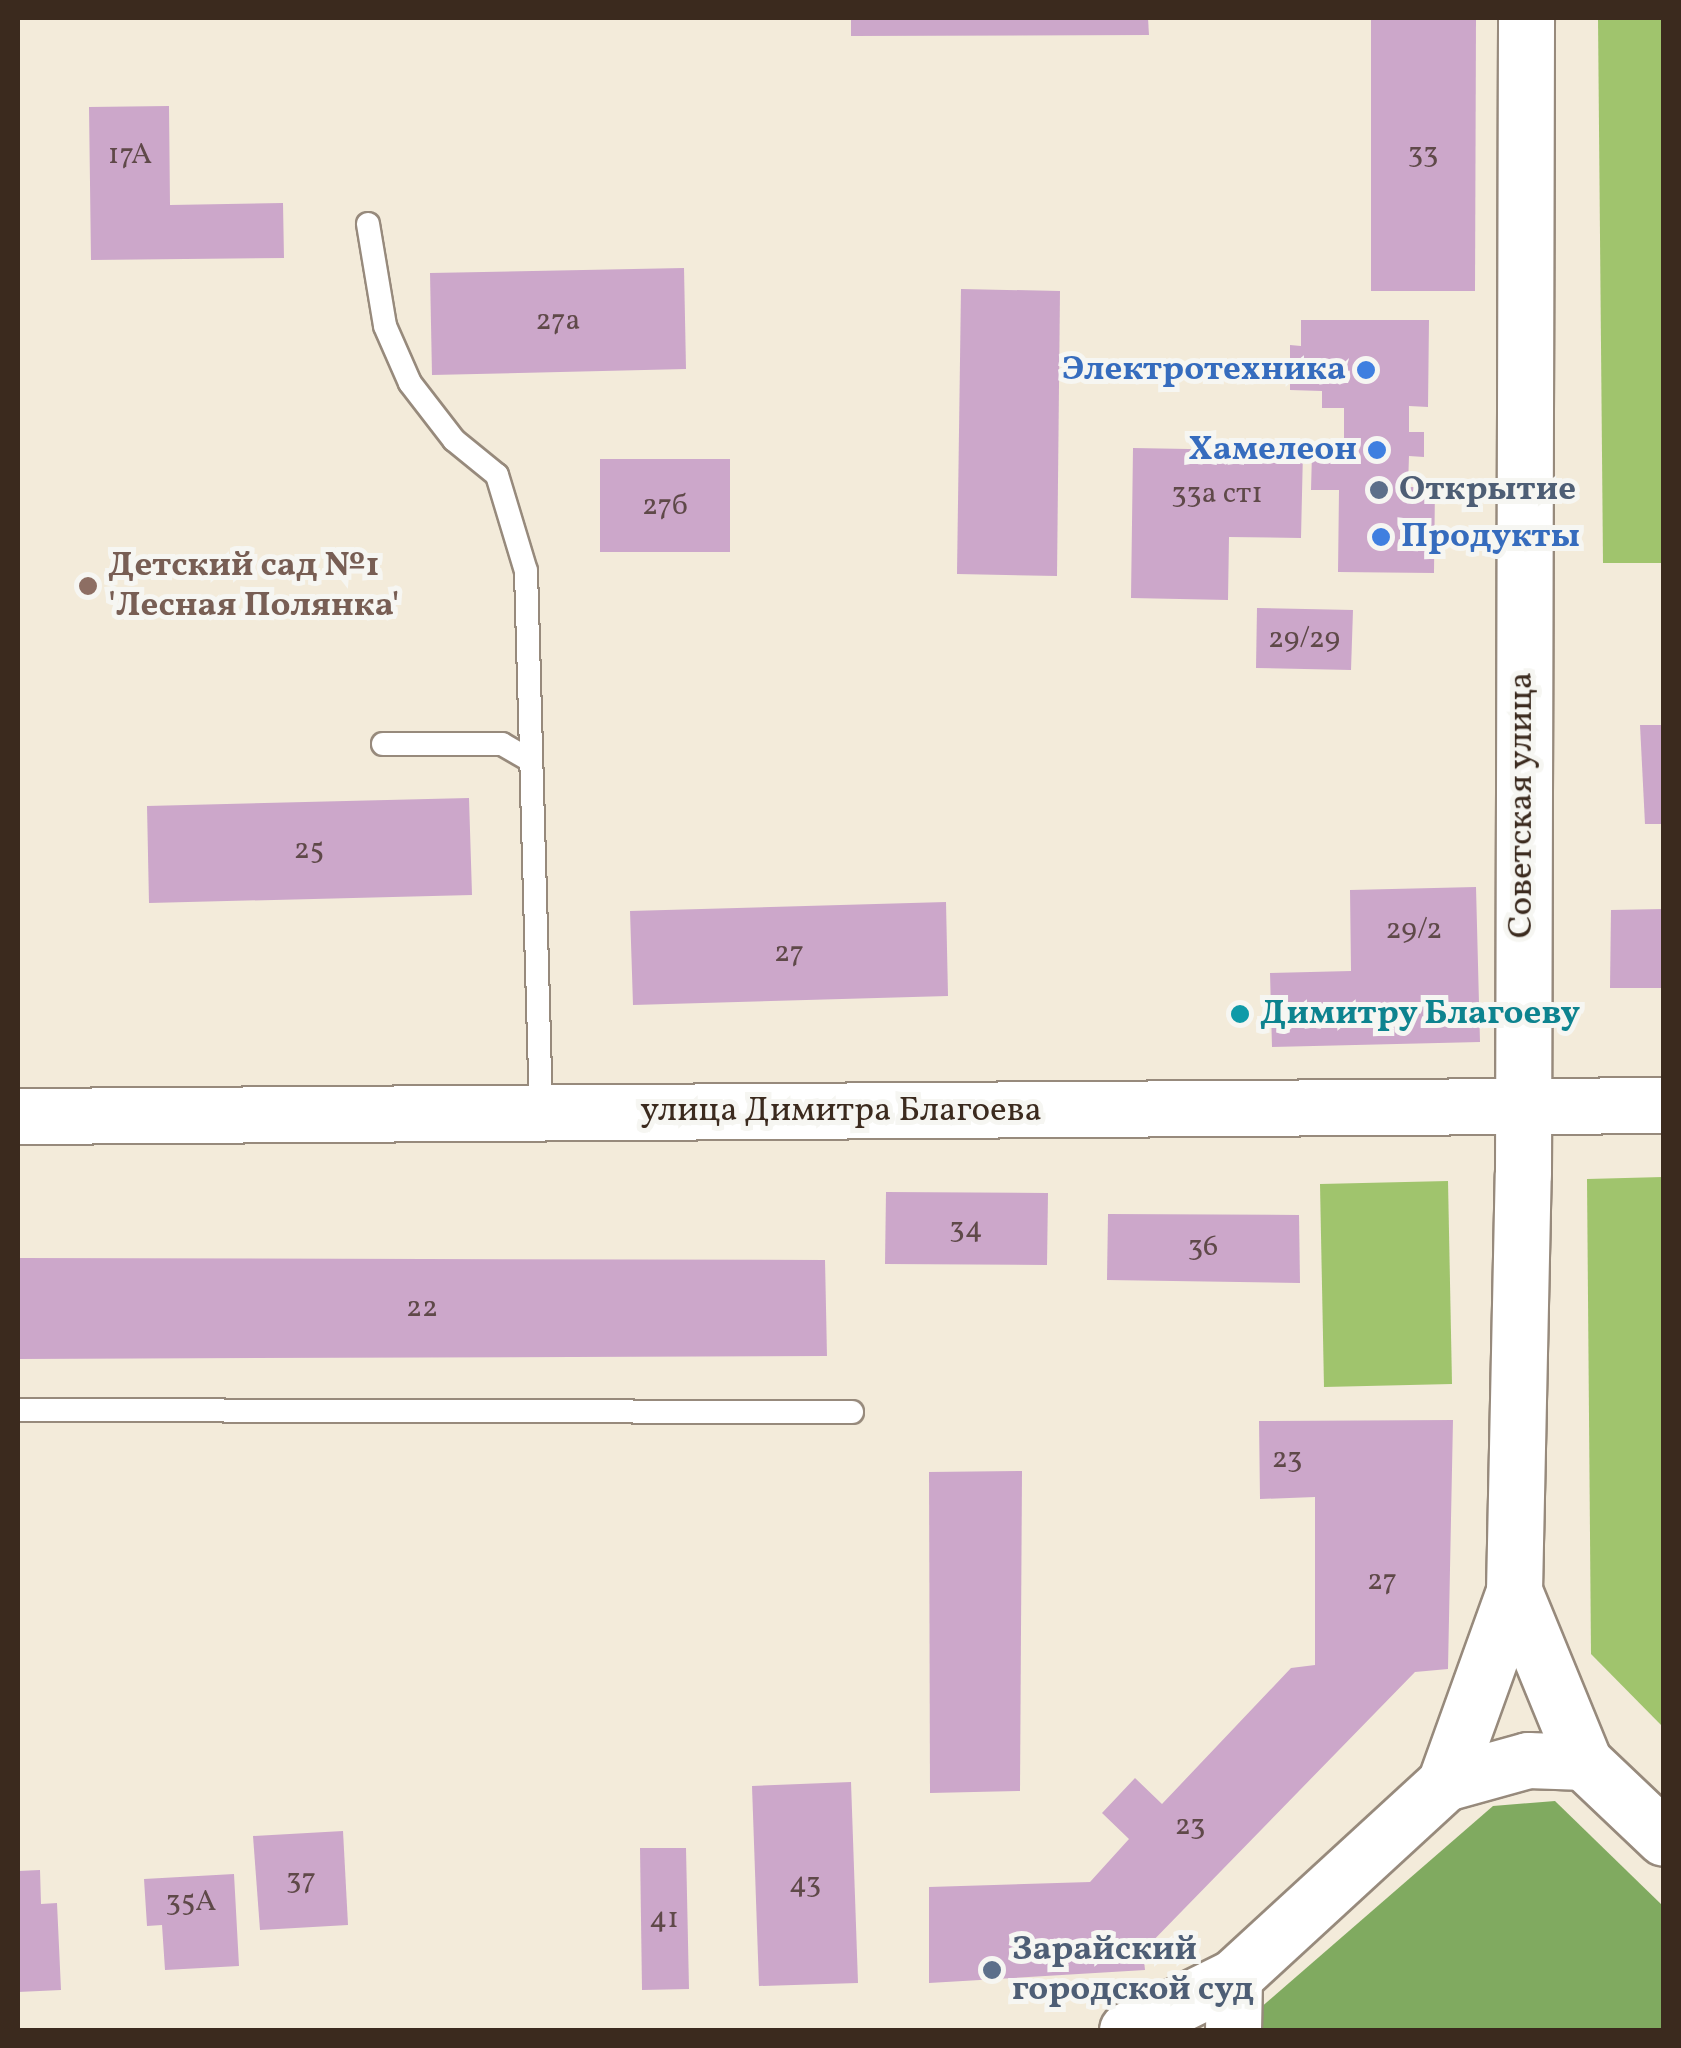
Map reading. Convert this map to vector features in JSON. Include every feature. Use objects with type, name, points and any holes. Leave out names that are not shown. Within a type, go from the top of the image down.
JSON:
[{"type":"street","name":"Советская улица","points":[[1445,1783],[1514,1592],[1522,1107],[1526,18]]},
{"type":"street","name":"улица Димитра Благоева","points":[[18,1116],[1664,1106]]},
{"type":"street","name":"Советская улица","points":[[1514,1592],[1584,1762]]},
{"type":"street","points":[[1127,2030],[1234,1977],[1445,1783],[1528,1760],[1584,1762],[1664,1838]]},
{"type":"street","points":[[1233,2030],[1234,1977]]},
{"type":"lane","points":[[368,224],[385,326],[410,383],[454,440],[497,475],[521,556],[541,1113]]},
{"type":"lane","points":[[383,744],[502,744],[526,758]]},
{"type":"lane","points":[[18,1410],[852,1412]]},
{"type":"green space","points":[[1598,18],[1663,18],[1663,563],[1603,563]]},
{"type":"green space","points":[[1664,1177],[1663,1727],[1591,1654],[1587,1179]]},
{"type":"green space","points":[[1448,1181],[1452,1384],[1324,1387],[1320,1184]]},
{"type":"green space","points":[[1555,1801],[1663,1906],[1663,2030],[1260,2030],[1259,2009],[1493,1806]]},
{"type":"building","points":[[851,18],[1148,18],[1149,35],[851,36]]},
{"type":"building","points":[[1371,18],[1476,18],[1475,291],[1371,291]]},
{"type":"building","points":[[169,106],[170,205],[283,203],[284,258],[91,260],[89,107]]},
{"type":"building","points":[[684,268],[686,369],[432,375],[430,273]]},
{"type":"building","points":[[961,289],[1060,291],[1057,576],[957,574]]},
{"type":"building","points":[[1301,320],[1429,320],[1428,407],[1409,406],[1409,432],[1424,432],[1424,457],[1409,456],[1408,487],[1435,487],[1434,573],[1338,572],[1339,490],[1311,490],[1312,453],[1344,453],[1344,408],[1322,408],[1322,391],[1290,390],[1290,345],[1301,346]]},
{"type":"building","points":[[1133,448],[1303,451],[1301,538],[1229,537],[1228,600],[1131,598]]},
{"type":"building","points":[[600,459],[730,459],[730,552],[600,552]]},
{"type":"building","points":[[1257,608],[1353,610],[1351,670],[1256,668]]},
{"type":"building","points":[[1640,725],[1664,725],[1664,824],[1645,824]]},
{"type":"building","points":[[469,798],[472,895],[149,903],[147,806]]},
{"type":"building","points":[[1476,887],[1480,1042],[1272,1047],[1270,973],[1351,971],[1350,890]]},
{"type":"building","points":[[946,902],[948,996],[633,1005],[630,911]]},
{"type":"building","points":[[1664,909],[1664,988],[1610,988],[1611,910]]},
{"type":"building","points":[[886,1192],[1048,1193],[1047,1265],[885,1264]]},
{"type":"building","points":[[1108,1214],[1299,1215],[1300,1283],[1107,1280]]},
{"type":"building","points":[[18,1258],[825,1260],[827,1356],[18,1359]]},
{"type":"building","points":[[1453,1420],[1448,1669],[1415,1672],[1143,1951],[1145,1970],[929,1983],[929,1887],[1090,1882],[1129,1839],[1102,1813],[1135,1778],[1162,1804],[1291,1668],[1315,1665],[1315,1497],[1260,1499],[1259,1421]]},
{"type":"building","points":[[1022,1471],[1020,1791],[930,1793],[929,1472]]},
{"type":"building","points":[[851,1782],[858,1983],[759,1986],[752,1786]]},
{"type":"building","points":[[343,1831],[348,1925],[260,1930],[253,1836]]},
{"type":"building","points":[[640,1848],[686,1848],[689,1989],[642,1990]]},
{"type":"building","points":[[40,1870],[41,1904],[57,1903],[61,1990],[18,1992],[18,1871]]},
{"type":"building","points":[[234,1874],[239,1966],[165,1970],[162,1925],[147,1926],[144,1879]]},
{"type":"place","name":"Электротехника","points":[[1366,370]]},
{"type":"place","name":"Хамелеон","points":[[1377,450]]},
{"type":"place","name":"Открытие","points":[[1379,490]]},
{"type":"place","name":"Продукты","points":[[1381,537]]},
{"type":"place","name":"Детский сад №1 'Лесная Полянка'","points":[[88,586]]},
{"type":"place","name":"Димитру Благоеву","points":[[1240,1014]]},
{"type":"place","name":"Зарайский городской суд","points":[[992,1970]]}]
